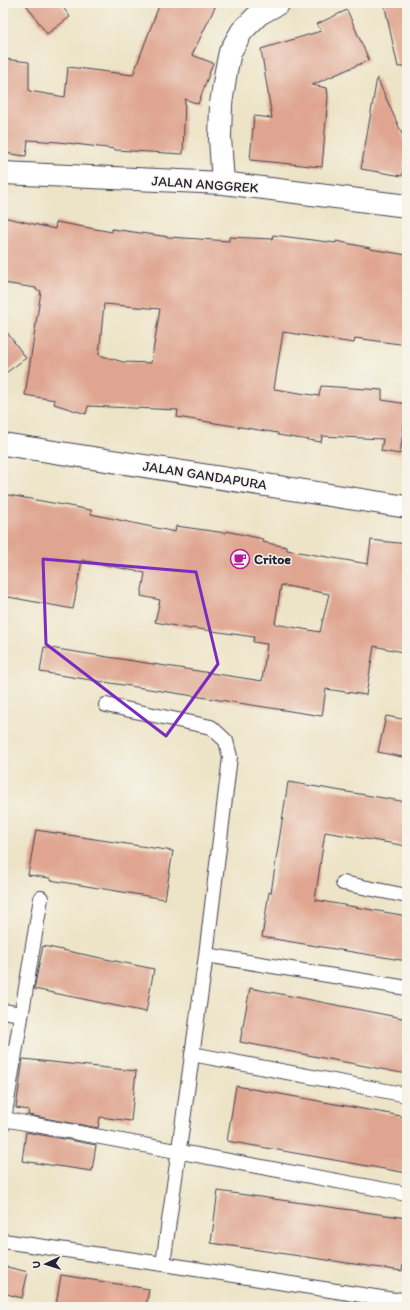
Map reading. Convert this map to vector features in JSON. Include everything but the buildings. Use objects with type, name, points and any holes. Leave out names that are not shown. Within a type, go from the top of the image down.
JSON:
[{"type":"street","points":[[223,183],[220,138],[220,104],[230,52],[242,31],[259,14],[279,3]]},
{"type":"street","name":"JALAN ANGGREK","points":[[3,173],[223,183],[407,206]]},
{"type":"street","name":"JALAN GANDAPURA","points":[[3,444],[407,507]]},
{"type":"lane","points":[[106,705],[211,727],[226,741],[230,757],[206,955],[163,1264]]},
{"type":"lane","points":[[343,884],[407,896]]},
{"type":"lane","points":[[41,898],[3,1122],[407,1194]]},
{"type":"lane","points":[[206,955],[407,988]]},
{"type":"lane","points":[[3,1011],[21,1014]]},
{"type":"lane","points":[[192,1054],[407,1095]]},
{"type":"lane","points":[[3,1241],[394,1300],[407,1300]]},
{"type":"highlighted area","points":[[43,559],[196,572],[218,664],[166,736],[46,644]]},
{"type":"place","name":"Critoe","points":[[240,559]]}]
